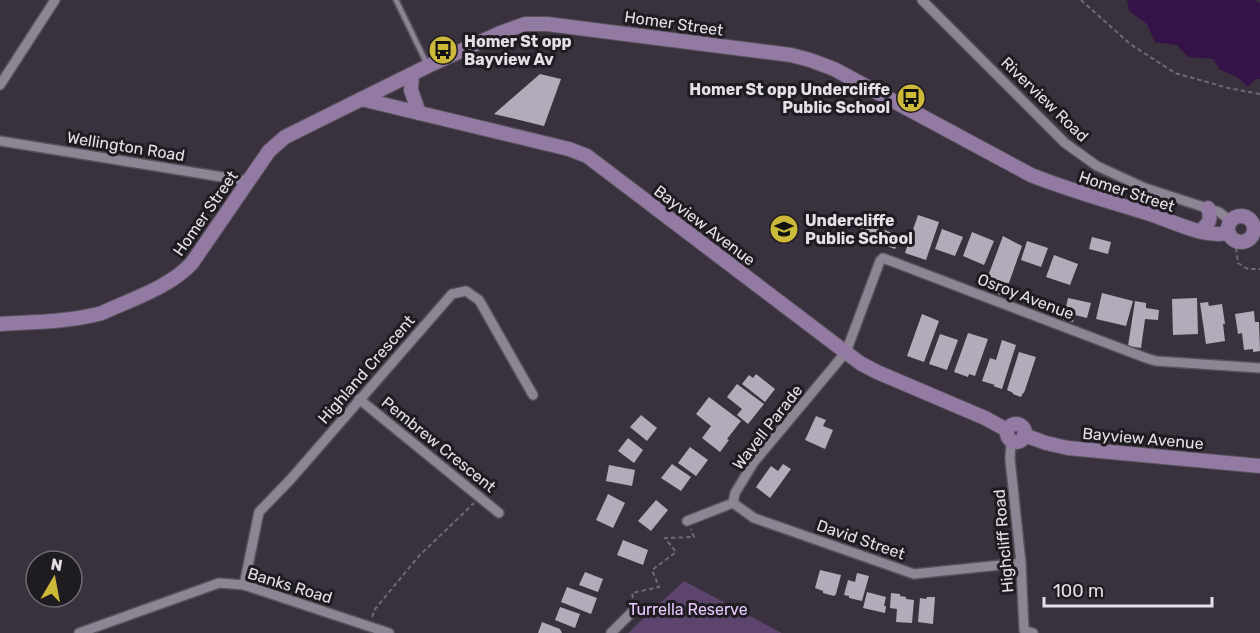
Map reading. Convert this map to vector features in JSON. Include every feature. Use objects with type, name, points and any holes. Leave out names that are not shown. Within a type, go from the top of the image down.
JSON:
[{"type":"main road","name":"Homer Street","points":[[0,324],[92,316],[167,283],[192,263],[269,151],[285,137],[428,66],[513,28],[536,23],[801,57],[834,69],[1031,175],[1200,231],[1223,234],[1230,227]]},
{"type":"main road","points":[[412,75],[411,90],[419,113]]},
{"type":"main road","name":"Bayview Avenue","points":[[361,99],[587,156],[846,352],[877,372],[985,418],[1009,436],[1011,425],[1017,424],[1024,430],[1024,435],[1068,448],[1260,466]]},
{"type":"main road","points":[[1200,231],[1209,224],[1211,219],[1208,208]]},
{"type":"main road","points":[[1238,216],[1246,216],[1257,229],[1250,239],[1243,242],[1235,240],[1230,227],[1238,216]]},
{"type":"street","points":[[0,85],[55,0]]},
{"type":"street","name":"Riverview Road","points":[[922,0],[1065,143],[1097,166],[1145,188],[1219,212],[1230,227]]},
{"type":"street","name":"Wellington Road","points":[[0,141],[247,181]]},
{"type":"street","name":"Osroy Avenue","points":[[846,352],[883,258],[1156,361],[1260,368]]},
{"type":"street","name":"Highland Crescent","points":[[244,585],[259,512],[290,480],[452,294],[466,291],[479,300],[533,395]]},
{"type":"street","name":"Wavell Parade","points":[[733,503],[735,493],[754,462],[846,352]]},
{"type":"street","name":"Pembrew Crescent","points":[[359,399],[499,513]]},
{"type":"street","name":"Highcliff Road","points":[[1009,436],[1021,563],[1024,630],[1033,633]]},
{"type":"street","points":[[687,521],[733,503]]},
{"type":"street","name":"David Street","points":[[733,503],[754,518],[914,574],[1021,563]]},
{"type":"street","name":"Banks Road","points":[[79,633],[219,584],[244,585],[389,633]]},
{"type":"street","points":[[611,633],[636,608]]},
{"type":"lane","points":[[396,0],[428,66]]},
{"type":"path","points":[[1081,0],[1130,44],[1175,73],[1228,88],[1260,94]]},
{"type":"path","points":[[1236,248],[1238,263],[1248,269],[1260,269]]},
{"type":"path","points":[[368,626],[375,609],[419,556],[480,497]]},
{"type":"path","points":[[636,608],[632,593],[659,587],[652,570],[676,552],[665,538],[694,537],[687,521]]},
{"type":"green space","name":"Turrella Reserve","points":[[684,581],[782,633],[628,633]]},
{"type":"shaded area","points":[[1127,0],[1255,0],[1260,3],[1260,79],[1255,79],[1248,87],[1237,77],[1219,69],[1213,59],[1188,57],[1177,45],[1155,42],[1147,24],[1129,11]]},
{"type":"building","points":[[540,74],[561,79],[544,126],[494,114]]},
{"type":"building","points":[[918,215],[939,222],[926,260],[905,253]]},
{"type":"building","points":[[864,222],[900,236],[895,249],[859,235]]},
{"type":"building","points":[[942,229],[963,237],[955,256],[935,249]]},
{"type":"building","points":[[972,232],[994,241],[984,265],[963,256]]},
{"type":"building","points":[[1003,236],[1022,246],[1004,297],[984,287]]},
{"type":"building","points":[[1092,237],[1111,242],[1108,254],[1089,249]]},
{"type":"building","points":[[1027,241],[1048,248],[1041,267],[1021,260]]},
{"type":"building","points":[[1054,255],[1078,264],[1070,285],[1046,277]]},
{"type":"building","points":[[1102,293],[1133,301],[1126,326],[1096,319]]},
{"type":"building","points":[[1068,298],[1091,303],[1087,318],[1075,315],[1073,322],[1063,320]]},
{"type":"building","points":[[1197,298],[1198,334],[1173,335],[1172,299]]},
{"type":"building","points":[[1135,301],[1146,303],[1146,308],[1159,310],[1158,320],[1145,319],[1141,348],[1128,346]]},
{"type":"building","points":[[1208,302],[1209,306],[1222,304],[1225,341],[1206,344],[1200,303]]},
{"type":"building","points":[[1254,311],[1255,322],[1259,322],[1260,351],[1253,352],[1253,349],[1244,350],[1242,333],[1238,334],[1235,314]]},
{"type":"building","points":[[922,314],[939,321],[924,362],[907,356]]},
{"type":"building","points":[[968,333],[988,339],[975,376],[969,374],[968,377],[954,372]]},
{"type":"building","points":[[940,334],[958,340],[947,370],[929,364]]},
{"type":"building","points":[[1002,340],[1016,345],[1002,389],[982,381],[990,358],[996,360]]},
{"type":"building","points":[[1019,352],[1036,357],[1021,397],[1007,390]]},
{"type":"building","points":[[756,374],[775,389],[765,402],[742,384],[749,375],[753,378]]},
{"type":"building","points":[[737,384],[764,404],[748,424],[737,415],[742,409],[727,397]]},
{"type":"building","points":[[709,397],[741,421],[720,452],[702,438],[711,426],[696,414]]},
{"type":"building","points":[[641,415],[657,428],[647,441],[630,427]]},
{"type":"building","points":[[816,416],[826,420],[823,426],[833,430],[825,449],[805,440]]},
{"type":"building","points":[[628,438],[643,450],[634,463],[618,451]]},
{"type":"building","points":[[690,447],[708,460],[696,476],[678,463]]},
{"type":"building","points":[[672,464],[691,477],[681,491],[661,478]]},
{"type":"building","points":[[783,464],[791,469],[770,498],[756,487],[771,466],[778,471]]},
{"type":"building","points":[[609,465],[635,470],[632,486],[606,481]]},
{"type":"building","points":[[608,494],[625,503],[613,528],[596,520]]},
{"type":"building","points":[[656,500],[668,510],[651,531],[638,521]]},
{"type":"building","points":[[623,540],[648,550],[643,565],[617,555]]},
{"type":"building","points":[[820,570],[841,575],[834,596],[815,588]]},
{"type":"building","points":[[585,572],[603,579],[598,592],[579,585]]},
{"type":"building","points":[[857,573],[869,576],[862,601],[844,595],[848,580],[855,582]]},
{"type":"building","points":[[567,587],[597,598],[591,614],[561,602]]},
{"type":"building","points":[[867,592],[886,597],[885,613],[863,608]]},
{"type":"building","points":[[891,593],[914,600],[912,623],[896,622],[897,609],[890,608]]},
{"type":"building","points":[[935,597],[933,624],[918,622],[920,598],[926,599]]},
{"type":"building","points":[[560,607],[580,614],[575,628],[555,620]]},
{"type":"building","points":[[542,622],[560,629],[562,633],[538,633]]},
{"type":"place","name":"Homer St opp Bayview Av","points":[[443,50]]},
{"type":"place","name":"Homer St opp Undercliffe Public School","points":[[911,98]]},
{"type":"place","name":"Undercliffe Public School","points":[[784,229]]}]
